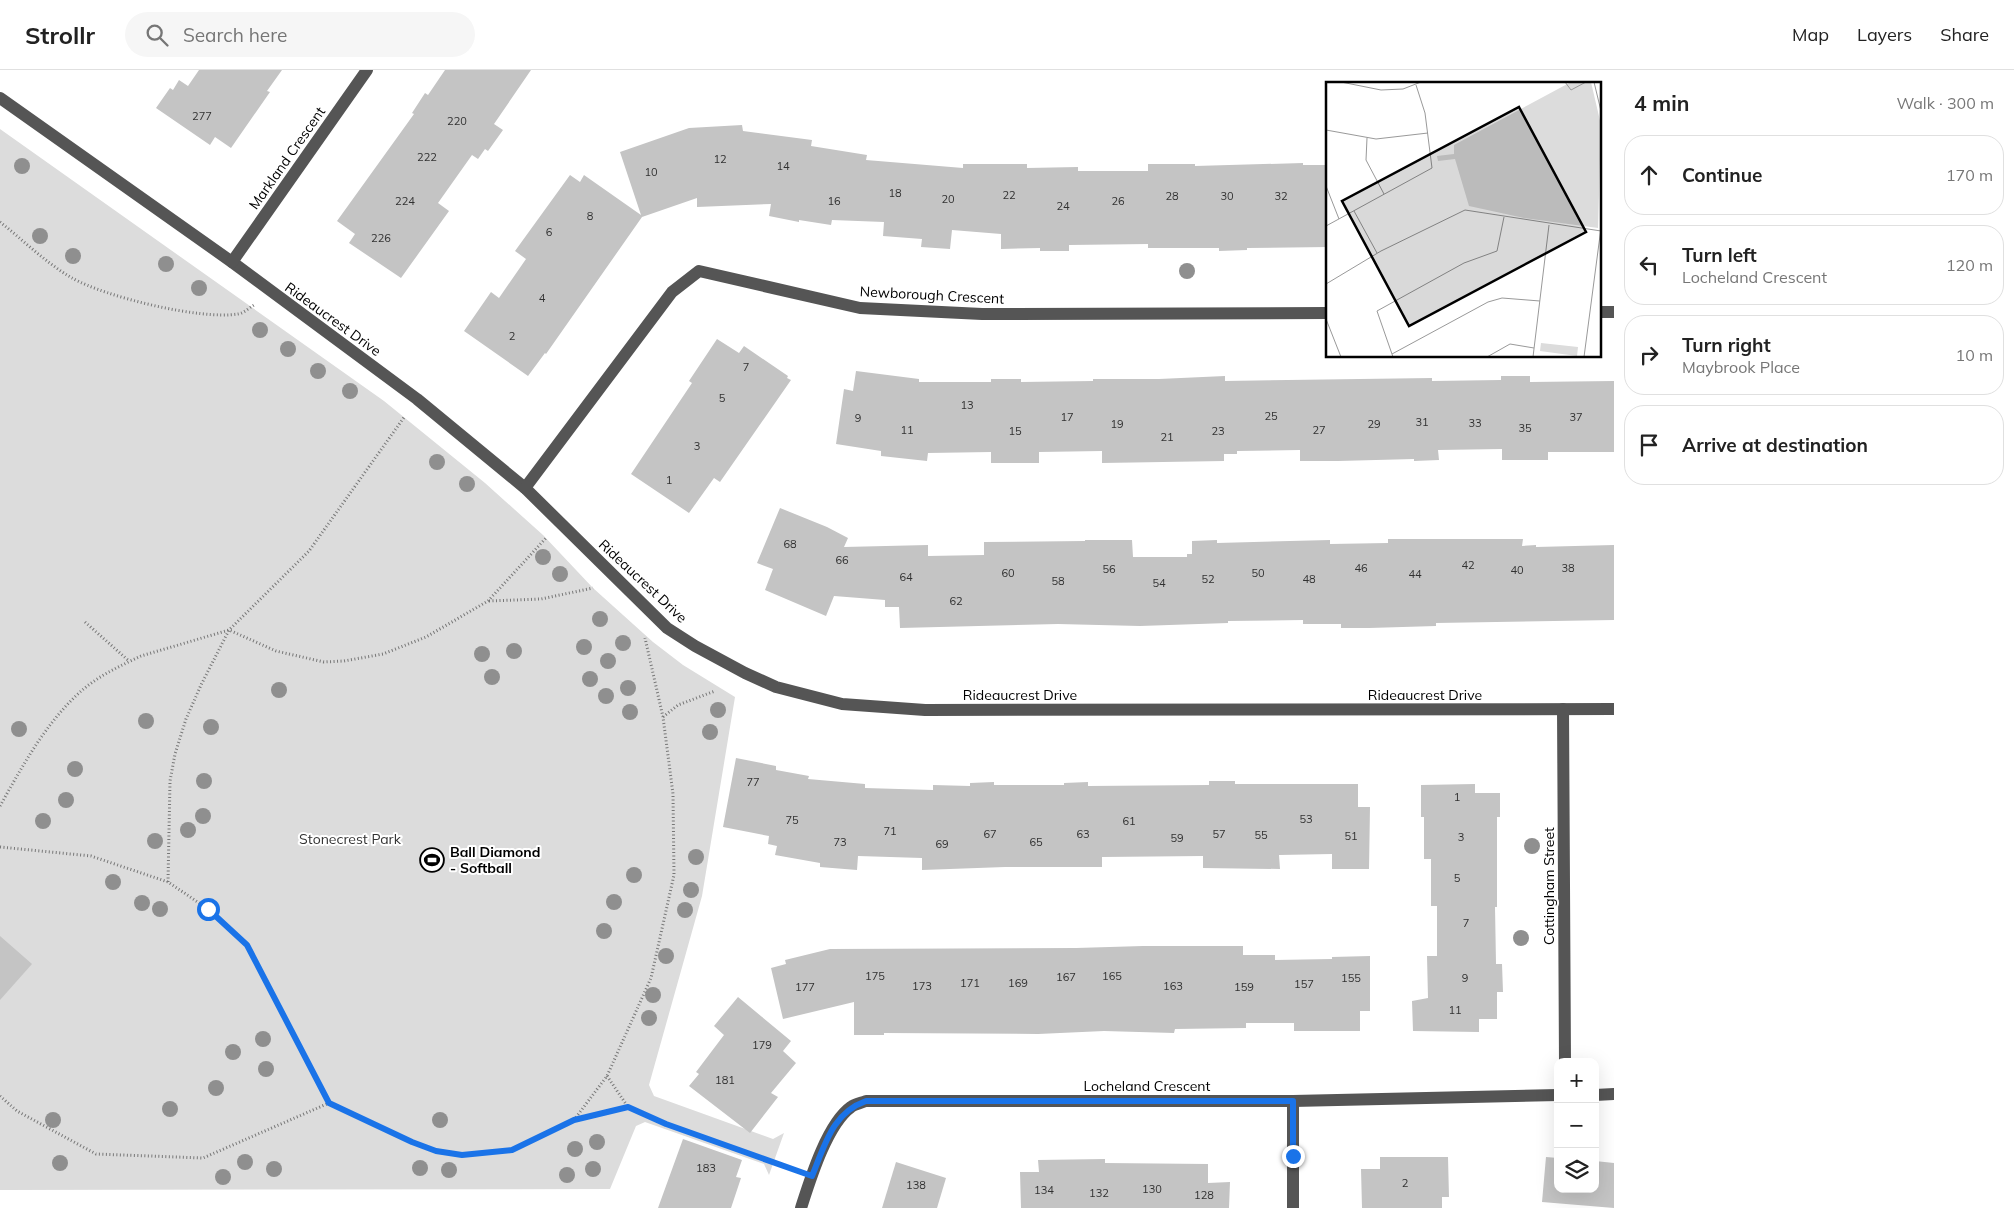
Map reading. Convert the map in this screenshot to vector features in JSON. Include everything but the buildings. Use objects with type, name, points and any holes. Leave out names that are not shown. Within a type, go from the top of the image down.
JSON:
[{"type":"street","name":"Markland Crescent","points":[[232,262],[367,70]]},
{"type":"street","name":"Rideaucrest Drive","points":[[0,98],[232,262],[417,399],[524,488],[667,628],[695,646],[745,673],[776,687],[842,704],[925,710],[1614,709]]},
{"type":"street","name":"Newborough Crescent","points":[[524,488],[672,292],[699,271],[860,308],[982,314],[1326,313]]},
{"type":"street","name":"Cottingham Street","points":[[1563,709],[1565,1058]]},
{"type":"street","points":[[1599,1095],[1614,1094]]},
{"type":"street","name":"Locheland Crescent","points":[[801,1208],[812,1176],[831,1132],[840,1117],[852,1106],[866,1101],[1293,1101],[1554,1095]]},
{"type":"street","points":[[1293,1101],[1293,1208]]},
{"type":"path","points":[[0,222],[70,277],[98,291],[175,309],[219,314],[240,314],[273,293]]},
{"type":"path","points":[[168,882],[170,781],[175,754],[186,719],[229,630],[309,552],[417,399]]},
{"type":"path","points":[[0,806],[26,760],[53,722],[78,693],[129,661],[229,630],[276,650],[324,662],[344,662],[383,654],[426,638],[488,600],[561,523]]},
{"type":"path","points":[[488,600],[541,600],[593,588]]},
{"type":"path","points":[[574,1120],[607,1076],[651,978],[674,875],[673,794],[663,717],[644,635],[651,613]]},
{"type":"path","points":[[85,622],[129,661]]},
{"type":"path","points":[[663,717],[678,705],[715,690]]},
{"type":"path","points":[[0,847],[91,856],[168,882],[208,909],[247,945],[329,1103],[412,1142],[436,1151],[462,1155],[512,1150],[574,1120],[628,1107]]},
{"type":"path","points":[[607,1076],[628,1107],[666,1124],[812,1176]]},
{"type":"path","points":[[0,1096],[17,1111],[96,1154],[203,1158],[329,1103]]},
{"type":"green space","name":"Stonecrest Park","points":[[0,129],[384,401],[485,483],[543,535],[593,588],[653,642],[683,665],[735,697],[702,896],[649,1085],[654,1096],[773,1139],[784,1133],[769,1175],[764,1164],[645,1122],[636,1126],[610,1189],[0,1190]]},
{"type":"place","name":"Ball Diamond - Softball","points":[[432,860]]},
{"type":"route","points":[[208,909],[247,945],[329,1103],[412,1142],[436,1151],[462,1155],[512,1150],[574,1120],[628,1107],[666,1124],[812,1176],[831,1132],[840,1117],[852,1106],[866,1101],[1293,1101],[1293,1156]]}]
